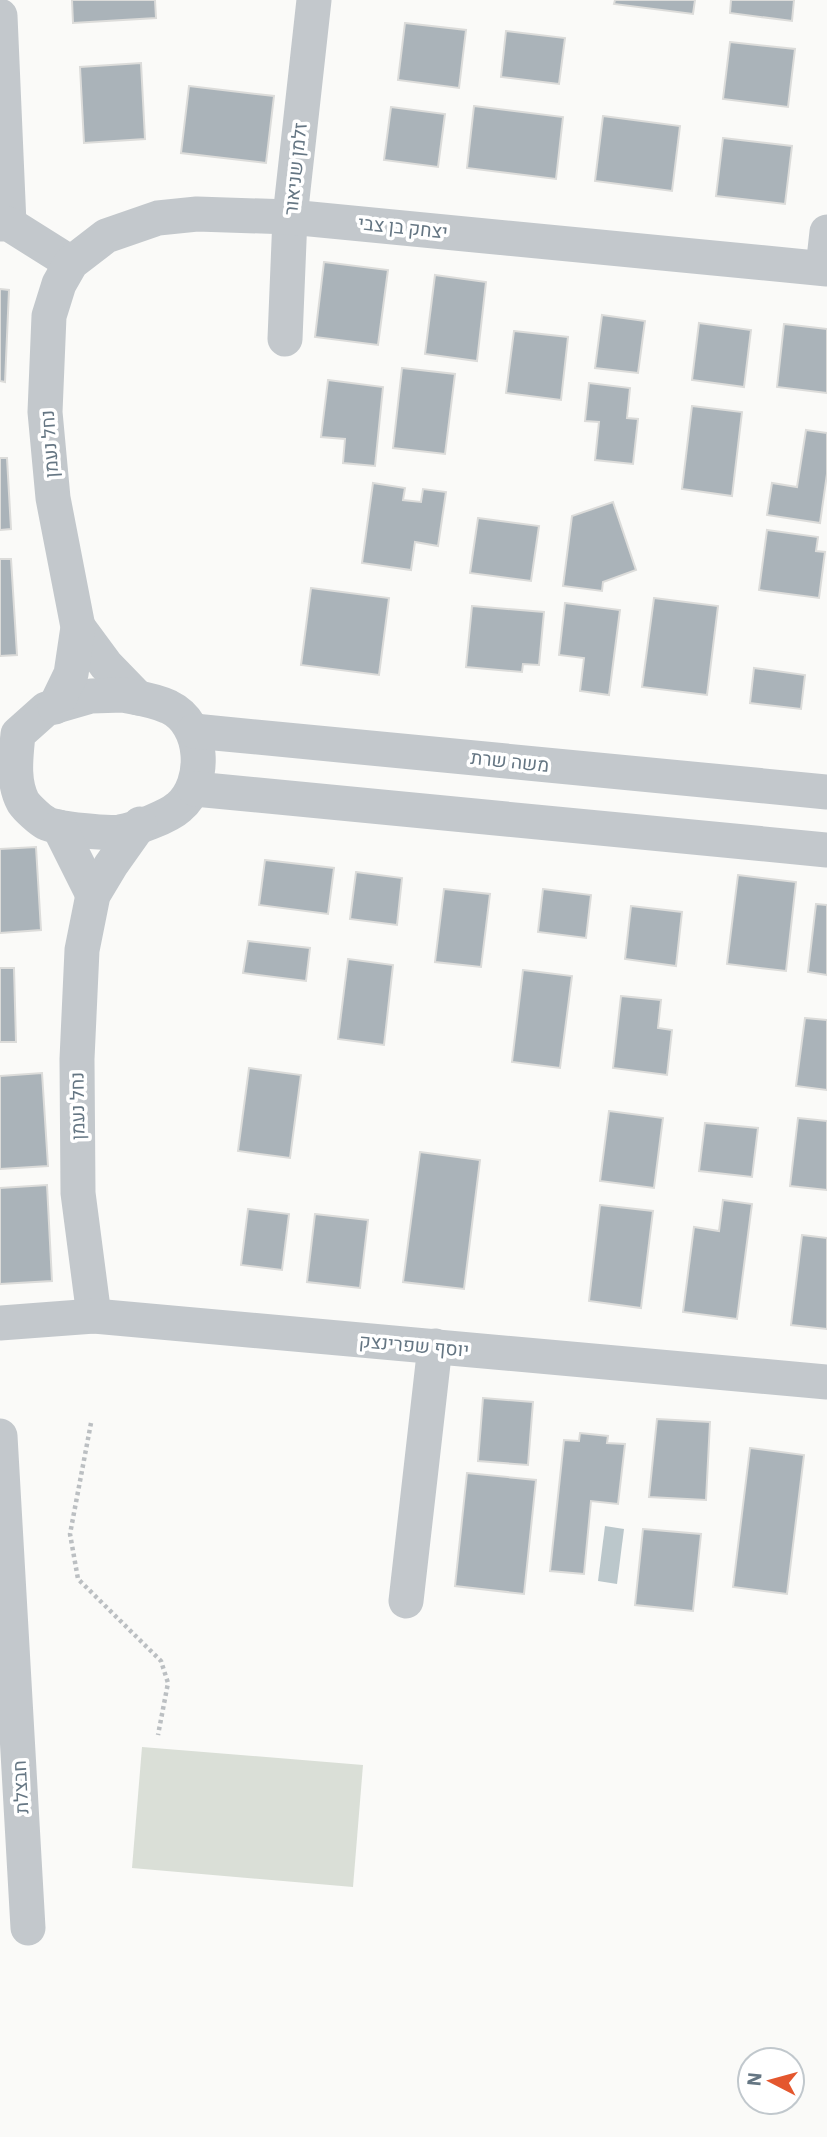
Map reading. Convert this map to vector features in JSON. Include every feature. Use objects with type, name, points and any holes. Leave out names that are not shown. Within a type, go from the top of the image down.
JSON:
[{"type":"street","name":"זלמן שניאור","points":[[285,339],[290,217],[314,0]]},
{"type":"street","points":[[0,16],[4,224],[71,263]]},
{"type":"street","name":"יצחק בן צבי","points":[[71,263],[106,236],[158,218],[197,214],[290,217],[825,268]]},
{"type":"street","points":[[825,268],[827,232]]},
{"type":"street","name":"נחל נעמן","points":[[55,707],[71,674],[78,627],[52,498],[45,412],[49,316],[59,284],[71,263]]},
{"type":"street","name":"נחל נעמן","points":[[78,627],[106,665],[138,698]]},
{"type":"street","points":[[122,695],[138,698],[171,708],[194,731],[199,760],[195,789],[173,811],[120,832],[83,831],[47,824],[12,803],[14,768],[9,734],[47,709],[91,696],[122,695]]},
{"type":"street","name":"משה שרת","points":[[194,731],[827,792]]},
{"type":"street","points":[[195,789],[827,850]]},
{"type":"street","name":"נחל נעמן","points":[[94,1316],[78,1193],[76,1059],[82,950],[93,895],[140,824]]},
{"type":"street","points":[[59,827],[93,895]]},
{"type":"street","name":"יוסף שפרינצק","points":[[0,1322],[94,1316],[827,1382]]},
{"type":"street","points":[[407,1601],[435,1346]]},
{"type":"street","name":"חבצלת","points":[[0,1436],[28,1928]]},
{"type":"path","points":[[91,1423],[70,1534],[78,1578],[161,1661],[168,1683],[158,1735]]},
{"type":"shaded area","points":[[605,1526],[624,1529],[617,1584],[598,1581]]},
{"type":"shaded area","points":[[142,1747],[363,1765],[353,1887],[132,1868]]},
{"type":"building","points":[[72,0],[155,0],[156,18],[73,23]]},
{"type":"building","points":[[615,0],[695,0],[693,14],[614,4]]},
{"type":"building","points":[[731,0],[794,0],[792,21],[730,13]]},
{"type":"building","points":[[405,23],[466,30],[459,88],[398,80]]},
{"type":"building","points":[[506,31],[565,38],[559,84],[501,77]]},
{"type":"building","points":[[730,42],[795,49],[788,107],[723,99]]},
{"type":"building","points":[[141,63],[145,139],[84,143],[80,67]]},
{"type":"building","points":[[189,86],[274,96],[266,163],[181,153]]},
{"type":"building","points":[[474,106],[563,117],[556,179],[467,168]]},
{"type":"building","points":[[391,107],[445,114],[438,167],[384,160]]},
{"type":"building","points":[[603,116],[680,126],[672,191],[595,181]]},
{"type":"building","points":[[723,138],[792,146],[785,204],[716,196]]},
{"type":"building","points":[[324,262],[388,270],[378,345],[315,337]]},
{"type":"building","points":[[435,275],[486,282],[477,361],[425,354]]},
{"type":"building","points":[[0,289],[9,290],[5,382],[0,381]]},
{"type":"building","points":[[602,315],[645,321],[638,373],[595,368]]},
{"type":"building","points":[[699,323],[751,330],[744,387],[692,380]]},
{"type":"building","points":[[784,324],[827,329],[827,393],[777,387]]},
{"type":"building","points":[[514,331],[568,337],[561,400],[506,393]]},
{"type":"building","points":[[402,368],[455,374],[445,454],[393,448]]},
{"type":"building","points":[[328,380],[383,387],[375,466],[343,463],[345,439],[321,437]]},
{"type":"building","points":[[589,383],[630,388],[627,418],[638,419],[633,464],[595,460],[599,422],[585,421]]},
{"type":"building","points":[[692,406],[742,412],[732,496],[682,489]]},
{"type":"building","points":[[806,430],[827,433],[827,474],[820,523],[767,515],[772,483],[797,487]]},
{"type":"building","points":[[0,458],[7,458],[11,529],[0,530]]},
{"type":"building","points":[[373,483],[405,488],[403,500],[421,502],[423,489],[446,492],[438,546],[415,542],[411,570],[362,563]]},
{"type":"building","points":[[613,502],[636,570],[603,582],[602,591],[563,586],[572,516]]},
{"type":"building","points":[[478,518],[539,526],[531,581],[470,573]]},
{"type":"building","points":[[767,530],[818,537],[816,551],[825,552],[819,598],[759,590]]},
{"type":"building","points":[[0,559],[11,559],[17,655],[0,656]]},
{"type":"building","points":[[311,588],[389,598],[379,675],[301,665]]},
{"type":"building","points":[[654,598],[718,606],[707,695],[642,687]]},
{"type":"building","points":[[565,603],[620,610],[609,695],[580,691],[584,658],[559,655]]},
{"type":"building","points":[[472,606],[544,612],[539,665],[523,664],[522,672],[466,667]]},
{"type":"building","points":[[754,668],[805,675],[801,709],[750,703]]},
{"type":"building","points":[[36,847],[41,930],[0,933],[0,849]]},
{"type":"building","points":[[265,860],[334,868],[328,914],[259,905]]},
{"type":"building","points":[[356,872],[402,878],[397,925],[350,919]]},
{"type":"building","points":[[738,875],[796,882],[786,971],[727,964]]},
{"type":"building","points":[[444,889],[490,894],[481,967],[435,962]]},
{"type":"building","points":[[543,889],[591,895],[586,938],[538,932]]},
{"type":"building","points":[[816,904],[827,905],[827,975],[808,972]]},
{"type":"building","points":[[631,906],[682,912],[676,966],[625,959]]},
{"type":"building","points":[[248,941],[310,948],[306,981],[243,973]]},
{"type":"building","points":[[348,959],[393,965],[384,1045],[338,1039]]},
{"type":"building","points":[[0,968],[14,968],[16,1042],[0,1042]]},
{"type":"building","points":[[523,970],[572,976],[560,1068],[512,1062]]},
{"type":"building","points":[[621,996],[661,1000],[658,1028],[672,1030],[667,1075],[613,1068]]},
{"type":"building","points":[[805,1018],[827,1020],[827,1090],[796,1086]]},
{"type":"building","points":[[249,1068],[301,1075],[290,1158],[238,1151]]},
{"type":"building","points":[[42,1073],[48,1166],[0,1169],[0,1076]]},
{"type":"building","points":[[609,1111],[663,1118],[654,1188],[600,1181]]},
{"type":"building","points":[[798,1118],[827,1121],[827,1190],[790,1186]]},
{"type":"building","points":[[705,1123],[758,1128],[752,1177],[699,1171]]},
{"type":"building","points":[[420,1152],[480,1160],[464,1289],[403,1282]]},
{"type":"building","points":[[47,1185],[52,1281],[0,1284],[0,1188]]},
{"type":"building","points":[[723,1200],[752,1204],[737,1319],[683,1312],[694,1227],[719,1231]]},
{"type":"building","points":[[600,1205],[653,1211],[641,1308],[589,1301]]},
{"type":"building","points":[[248,1209],[289,1214],[282,1270],[241,1265]]},
{"type":"building","points":[[315,1214],[368,1220],[360,1288],[307,1282]]},
{"type":"building","points":[[802,1235],[827,1238],[827,1329],[791,1325]]},
{"type":"building","points":[[483,1398],[533,1402],[528,1465],[478,1461]]},
{"type":"building","points":[[657,1419],[710,1422],[706,1500],[649,1497]]},
{"type":"building","points":[[580,1433],[608,1436],[607,1443],[625,1444],[618,1504],[591,1501],[584,1574],[550,1571],[564,1440],[579,1441]]},
{"type":"building","points":[[750,1448],[804,1455],[787,1594],[733,1587]]},
{"type":"building","points":[[467,1473],[536,1480],[524,1594],[455,1586]]},
{"type":"building","points":[[643,1529],[701,1534],[693,1611],[635,1605]]}]
